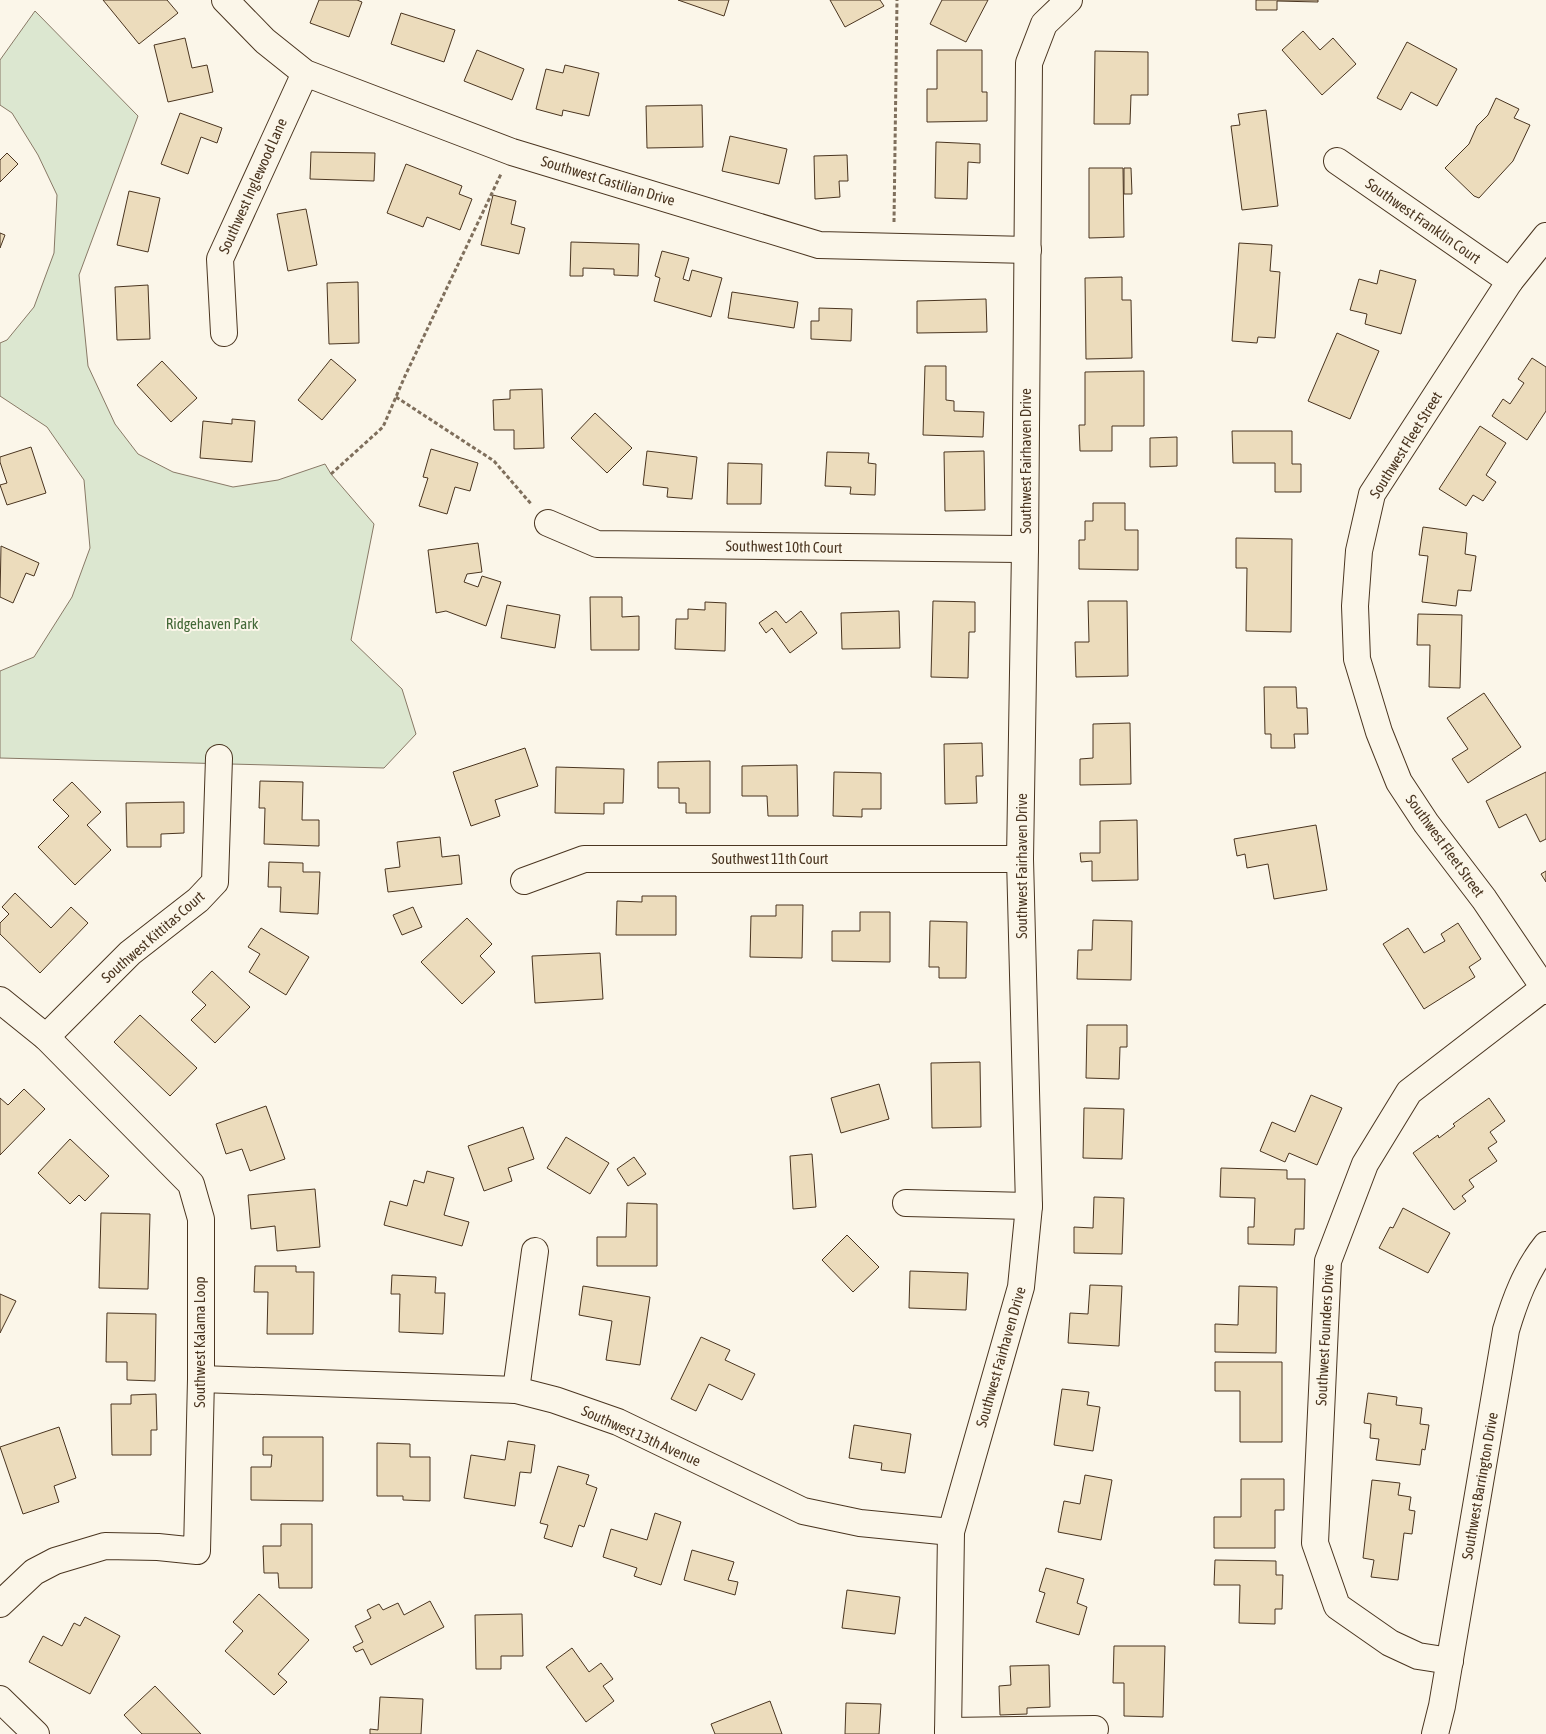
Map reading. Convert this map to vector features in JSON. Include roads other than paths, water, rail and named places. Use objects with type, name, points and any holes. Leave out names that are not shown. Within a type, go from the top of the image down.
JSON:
[{"type":"street","name":"Southwest Castilian Drive","points":[[225,0],[265,41],[305,73],[512,152],[819,245],[1028,250]]},
{"type":"street","name":"Southwest Fairhaven Drive","points":[[948,1732],[951,1532],[1021,1287],[1029,1206],[1020,859],[1030,63],[1044,24],[1069,0]]},
{"type":"street","name":"Southwest Inglewood Lane","points":[[224,333],[220,259],[305,73]]},
{"type":"street","name":"Southwest Franklin Court","points":[[1337,161],[1510,281]]},
{"type":"street","name":"Southwest Fleet Street","points":[[1545,990],[1484,899],[1426,823],[1399,782],[1379,732],[1357,659],[1355,606],[1359,551],[1372,494],[1510,281],[1546,236]]},
{"type":"street","name":"Southwest 10th Court","points":[[548,523],[598,544],[1025,549]]},
{"type":"street","name":"Southwest Kittitas Court","points":[[46,1037],[130,952],[198,900],[215,882],[219,758]]},
{"type":"street","name":"Southwest 11th Court","points":[[524,881],[584,859],[1020,859]]},
{"type":"street","name":"Southwest Founders Drive","points":[[1450,1662],[1418,1656],[1390,1642],[1337,1606],[1314,1543],[1328,1261],[1365,1164],[1409,1092],[1545,990]]},
{"type":"street","name":"Southwest Kalama Loop","points":[[0,1000],[46,1037],[191,1184],[201,1219],[201,1379],[197,1551],[158,1547],[105,1546],[55,1561],[34,1572],[0,1604]]},
{"type":"street","points":[[906,1203],[1029,1206]]},
{"type":"street","name":"Southwest Barrington Drive","points":[[1435,1734],[1450,1662],[1506,1330],[1523,1282],[1537,1256],[1546,1245]]},
{"type":"street","points":[[516,1390],[535,1251]]},
{"type":"street","name":"Southwest 13th Avenue","points":[[201,1379],[516,1390],[555,1400],[618,1422],[803,1511],[860,1523],[951,1532]]},
{"type":"street","points":[[0,1699],[36,1734]]},
{"type":"street","points":[[948,1732],[1095,1728]]},
{"type":"park label","name":"Ridgehaven Park","points":[[212,624]]}]
